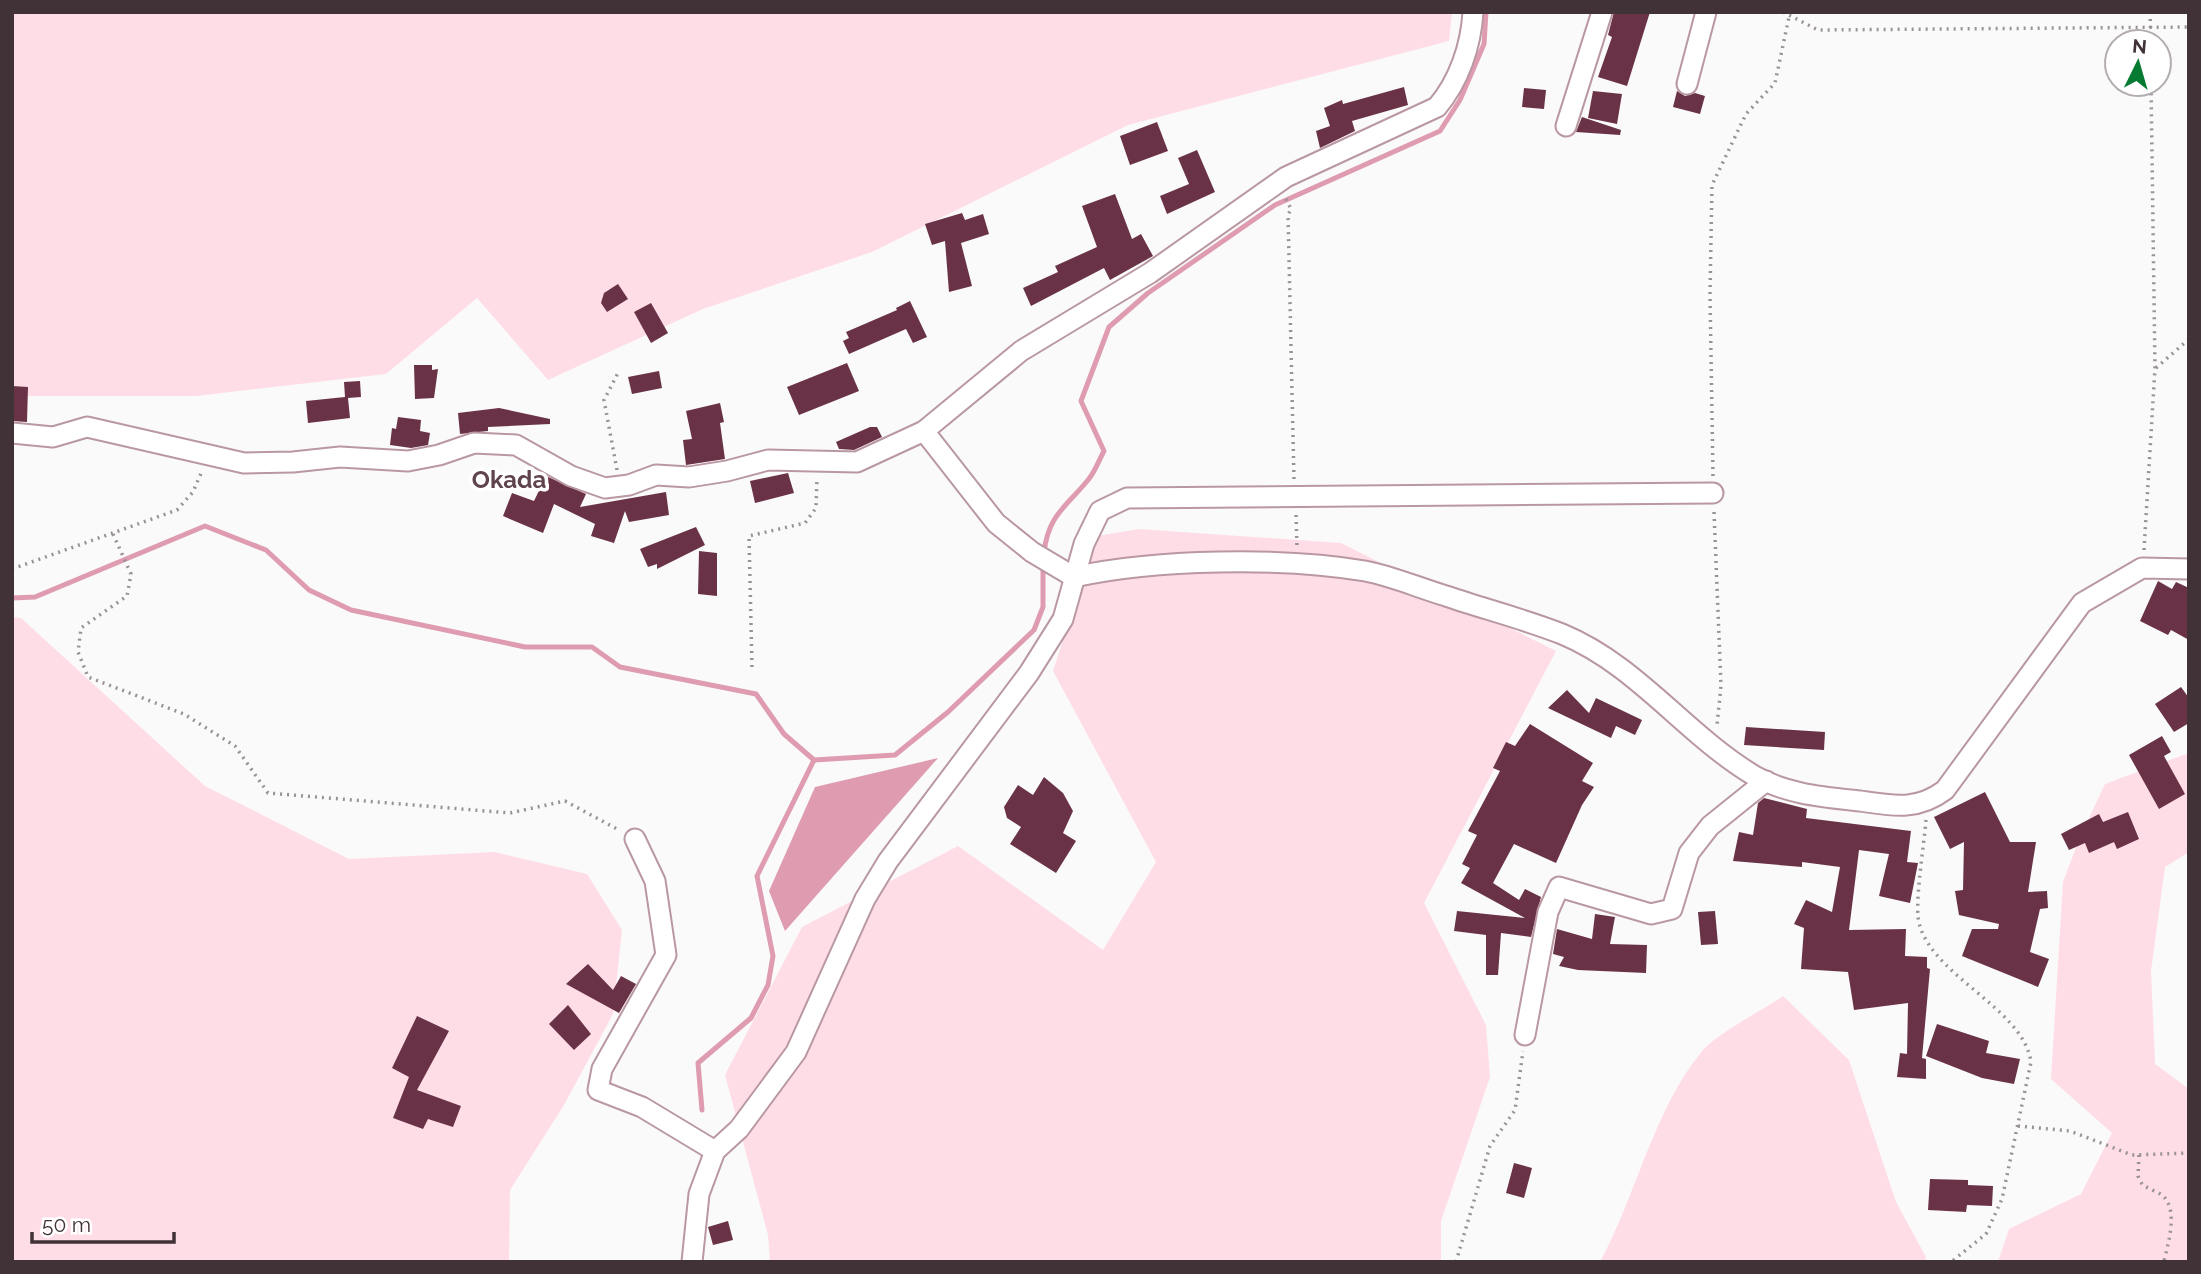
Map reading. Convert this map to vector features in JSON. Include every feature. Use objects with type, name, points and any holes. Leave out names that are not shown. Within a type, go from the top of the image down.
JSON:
[{"type":"street","points":[[12,433],[52,436],[87,427],[244,463],[340,457],[408,461],[439,455],[474,443],[516,445],[571,476],[605,488],[656,475],[689,477],[727,471],[768,460],[857,462],[924,431],[1021,351],[1150,273],[1286,177],[1437,107],[1448,94],[1465,56],[1472,33],[1473,12]]},
{"type":"street","points":[[1566,126],[1602,12]]},
{"type":"street","points":[[1687,84],[1706,12]]},
{"type":"street","points":[[924,431],[996,523],[1032,552],[1074,578],[1107,570],[1297,562],[1367,571],[1569,637],[1598,650],[1635,677],[1708,742],[1766,781],[1820,797],[1905,807],[1928,802],[1945,790],[1980,746],[2082,603],[2142,568],[2189,569]]},
{"type":"street","points":[[692,1262],[699,1194],[715,1151],[739,1129],[796,1052],[865,899],[888,861],[1029,673],[1063,619],[1084,544],[1100,511],[1127,498],[1713,492]]},
{"type":"street","points":[[1525,1035],[1548,912],[1559,887],[1651,914],[1672,909],[1689,853],[1710,825],[1766,781]]},
{"type":"street","points":[[635,839],[655,881],[666,955],[602,1069],[598,1090],[642,1107],[715,1151]]},
{"type":"path","points":[[1783,12],[1818,30],[2103,28]]},
{"type":"path","points":[[2150,12],[2151,28],[2189,27]]},
{"type":"path","points":[[1708,742],[1717,724],[1721,686],[1713,492],[1710,294],[1712,185],[1746,114],[1775,83],[1789,17]]},
{"type":"path","points":[[2142,568],[2155,368],[2151,98]]},
{"type":"path","points":[[1289,205],[1297,562]]},
{"type":"path","points":[[2155,368],[2189,339]]},
{"type":"path","points":[[618,373],[604,400],[620,486]]},
{"type":"path","points":[[12,569],[177,510],[193,492],[208,455]]},
{"type":"path","points":[[752,667],[749,536],[805,523],[816,508],[818,462]]},
{"type":"path","points":[[113,534],[131,574],[127,596],[81,628],[78,652],[88,677],[184,714],[235,746],[268,793],[510,813],[565,801],[635,839]]},
{"type":"path","points":[[1928,802],[1918,917],[1933,951],[1989,1002],[2029,1045],[2031,1062],[2002,1199],[1986,1234],[1951,1262]]},
{"type":"path","points":[[1456,1262],[1490,1146],[1515,1110],[1525,1035]]},
{"type":"path","points":[[2018,1126],[2070,1131],[2139,1155],[2189,1153]]},
{"type":"path","points":[[2139,1155],[2138,1176],[2141,1184],[2160,1193],[2170,1210],[2164,1261]]},
{"type":"shaded area","points":[[12,12],[1452,12],[1449,41],[1128,125],[872,252],[703,309],[548,380],[477,298],[386,374],[196,396],[12,396]]},
{"type":"shaded area","points":[[1139,529],[1341,543],[1556,651],[1424,903],[1486,1025],[1490,1077],[1441,1221],[1441,1262],[770,1262],[768,1235],[725,1075],[802,927],[958,846],[1103,950],[1156,862],[1053,671],[1097,536]]},
{"type":"shaded area","points":[[12,617],[21,618],[205,786],[349,859],[494,852],[587,874],[622,930],[613,1014],[564,1105],[510,1190],[509,1262],[12,1262]]},
{"type":"shaded area","points":[[2189,753],[2189,852],[2165,867],[2151,971],[2155,1064],[2189,1089],[2189,1262],[1998,1262],[2009,1229],[2081,1194],[2112,1133],[2051,1079],[2063,882],[2080,837],[2105,784]]},
{"type":"shaded area","points":[[938,758],[785,931],[769,891],[815,787]]},
{"type":"shaded area","points":[[1783,996],[1849,1060],[1896,1202],[1926,1257],[1924,1262],[1600,1262],[1625,1209],[1659,1124],[1686,1072],[1710,1043]]},
{"type":"building","points":[[1614,12],[1650,12],[1627,86],[1598,77],[1612,37],[1608,35]]},
{"type":"building","points":[[1404,87],[1408,105],[1352,121],[1355,131],[1320,148],[1316,131],[1330,126],[1324,108],[1342,100],[1343,104]]},
{"type":"building","points":[[1524,88],[1546,90],[1544,109],[1522,107]]},
{"type":"building","points":[[1593,91],[1622,94],[1617,124],[1588,118]]},
{"type":"building","points":[[1677,91],[1685,96],[1695,93],[1705,96],[1700,114],[1673,107]]},
{"type":"building","points":[[1582,117],[1621,130],[1620,135],[1576,132]]},
{"type":"building","points":[[1157,122],[1168,151],[1130,165],[1120,136]]},
{"type":"building","points":[[1197,150],[1215,192],[1167,214],[1160,196],[1189,184],[1178,158]]},
{"type":"building","points":[[1115,194],[1132,239],[1141,234],[1153,256],[1110,280],[1104,268],[1031,306],[1023,288],[1058,272],[1055,266],[1097,247],[1082,206]]},
{"type":"building","points":[[962,213],[965,220],[983,214],[989,234],[961,243],[972,286],[949,292],[945,241],[932,245],[925,224]]},
{"type":"building","points":[[618,284],[628,299],[607,312],[601,303],[604,293]]},
{"type":"building","points":[[910,301],[927,337],[913,343],[906,329],[849,354],[843,341],[849,338],[846,332],[897,310],[896,308]]},
{"type":"building","points":[[651,303],[668,333],[651,343],[634,312]]},
{"type":"building","points":[[847,363],[859,391],[799,415],[787,387]]},
{"type":"building","points":[[414,365],[432,365],[432,370],[438,369],[434,398],[415,399]]},
{"type":"building","points":[[659,371],[662,388],[632,394],[628,377]]},
{"type":"building","points":[[360,381],[361,397],[348,398],[350,418],[308,423],[306,401],[345,397],[344,382]]},
{"type":"building","points":[[12,386],[28,387],[27,422],[12,421]]},
{"type":"building","points":[[720,403],[724,422],[720,423],[725,459],[686,465],[683,440],[692,439],[686,411]]},
{"type":"building","points":[[499,408],[550,419],[550,424],[488,427],[488,431],[460,434],[458,413]]},
{"type":"building","points":[[398,417],[421,420],[420,431],[430,433],[428,445],[411,448],[390,445],[392,428],[396,429]]},
{"type":"building","points":[[870,427],[877,427],[882,437],[854,450],[839,449],[836,442]]},
{"type":"building","points":[[788,473],[794,493],[755,503],[750,481]]},
{"type":"building","points":[[546,476],[586,494],[580,507],[666,492],[669,515],[629,522],[625,511],[614,543],[591,536],[595,524],[554,504],[543,533],[503,516],[512,493],[534,501]]},
{"type":"building","points":[[696,527],[705,545],[657,569],[657,564],[648,567],[640,549]]},
{"type":"building","points":[[699,551],[717,553],[717,596],[698,594]]},
{"type":"building","points":[[2158,581],[2172,589],[2176,582],[2189,588],[2189,640],[2171,630],[2168,635],[2140,621]]},
{"type":"building","points":[[2181,687],[2189,698],[2189,723],[2174,732],[2155,704]]},
{"type":"building","points":[[1567,690],[1589,713],[1596,698],[1642,720],[1635,735],[1616,726],[1611,738],[1548,708]]},
{"type":"building","points":[[1530,724],[1593,763],[1582,781],[1594,787],[1582,805],[1556,863],[1514,844],[1493,883],[1519,900],[1525,889],[1541,897],[1531,937],[1501,933],[1498,975],[1486,975],[1486,935],[1454,931],[1457,911],[1525,918],[1461,883],[1470,868],[1462,864],[1477,835],[1468,831],[1500,771],[1493,768],[1506,742],[1515,746]]},
{"type":"building","points":[[1746,727],[1825,732],[1824,750],[1744,745]]},
{"type":"building","points":[[2162,736],[2171,752],[2164,756],[2185,794],[2159,809],[2129,755]]},
{"type":"building","points":[[1044,777],[1063,793],[1073,811],[1063,833],[1076,841],[1056,873],[1010,844],[1021,827],[1007,818],[1004,807],[1018,785],[1033,795]]},
{"type":"building","points":[[1985,792],[2010,842],[2036,842],[2028,892],[2047,891],[2048,908],[2040,909],[2030,952],[2049,959],[2038,987],[1962,956],[1972,929],[1998,929],[1999,924],[1959,915],[1955,891],[1963,890],[1964,842],[1950,849],[1934,817]]},
{"type":"building","points":[[1764,798],[1807,809],[1806,818],[1911,831],[1907,862],[1918,863],[1910,903],[1879,896],[1889,854],[1859,850],[1849,930],[1906,929],[1905,956],[1927,957],[1927,968],[1930,969],[1922,1058],[1926,1059],[1926,1079],[1897,1077],[1900,1053],[1907,1054],[1908,1003],[1854,1010],[1848,972],[1801,969],[1804,928],[1794,924],[1806,900],[1832,912],[1840,867],[1802,862],[1802,867],[1733,861],[1739,832],[1753,835],[1758,803]]},
{"type":"building","points":[[2128,812],[2139,839],[2117,849],[2114,842],[2089,853],[2085,843],[2069,850],[2061,834],[2099,814],[2103,822]]},
{"type":"building","points":[[1715,911],[1718,944],[1701,945],[1698,912]]},
{"type":"building","points":[[1595,914],[1615,917],[1610,944],[1647,945],[1646,973],[1578,970],[1559,966],[1564,957],[1553,954],[1557,929],[1592,939]]},
{"type":"building","points":[[588,964],[613,990],[621,976],[636,984],[619,1013],[566,984]]},
{"type":"building","points":[[568,1005],[591,1034],[574,1050],[549,1024]]},
{"type":"building","points":[[417,1016],[449,1031],[417,1090],[461,1106],[453,1127],[428,1119],[423,1129],[393,1118],[409,1077],[392,1068]]},
{"type":"building","points":[[1937,1024],[1989,1041],[1986,1053],[2020,1059],[2014,1084],[1982,1078],[1926,1056]]},
{"type":"building","points":[[1514,1163],[1532,1168],[1524,1198],[1506,1193]]},
{"type":"building","points":[[1930,1179],[1968,1180],[1968,1185],[1993,1186],[1992,1206],[1967,1205],[1966,1212],[1928,1210]]},
{"type":"building","points":[[728,1221],[733,1240],[713,1245],[708,1227]]},
{"type":"waterway","points":[[1044,553],[1049,529],[1054,520],[1090,477],[1104,451],[1081,401],[1109,327],[1148,293],[1275,205],[1440,131],[1460,100],[1484,44],[1486,12]]},
{"type":"waterway","points":[[12,598],[35,597],[205,526],[266,550],[309,590],[351,610],[525,647],[592,647],[620,667],[756,694],[784,734],[814,760],[895,755],[948,712],[1034,630],[1043,607],[1043,562]]},
{"type":"waterway","points":[[702,1110],[698,1063],[751,1018],[768,985],[773,956],[757,876],[814,760]]},
{"type":"district","name":"Okada","points":[[509,480]]}]
